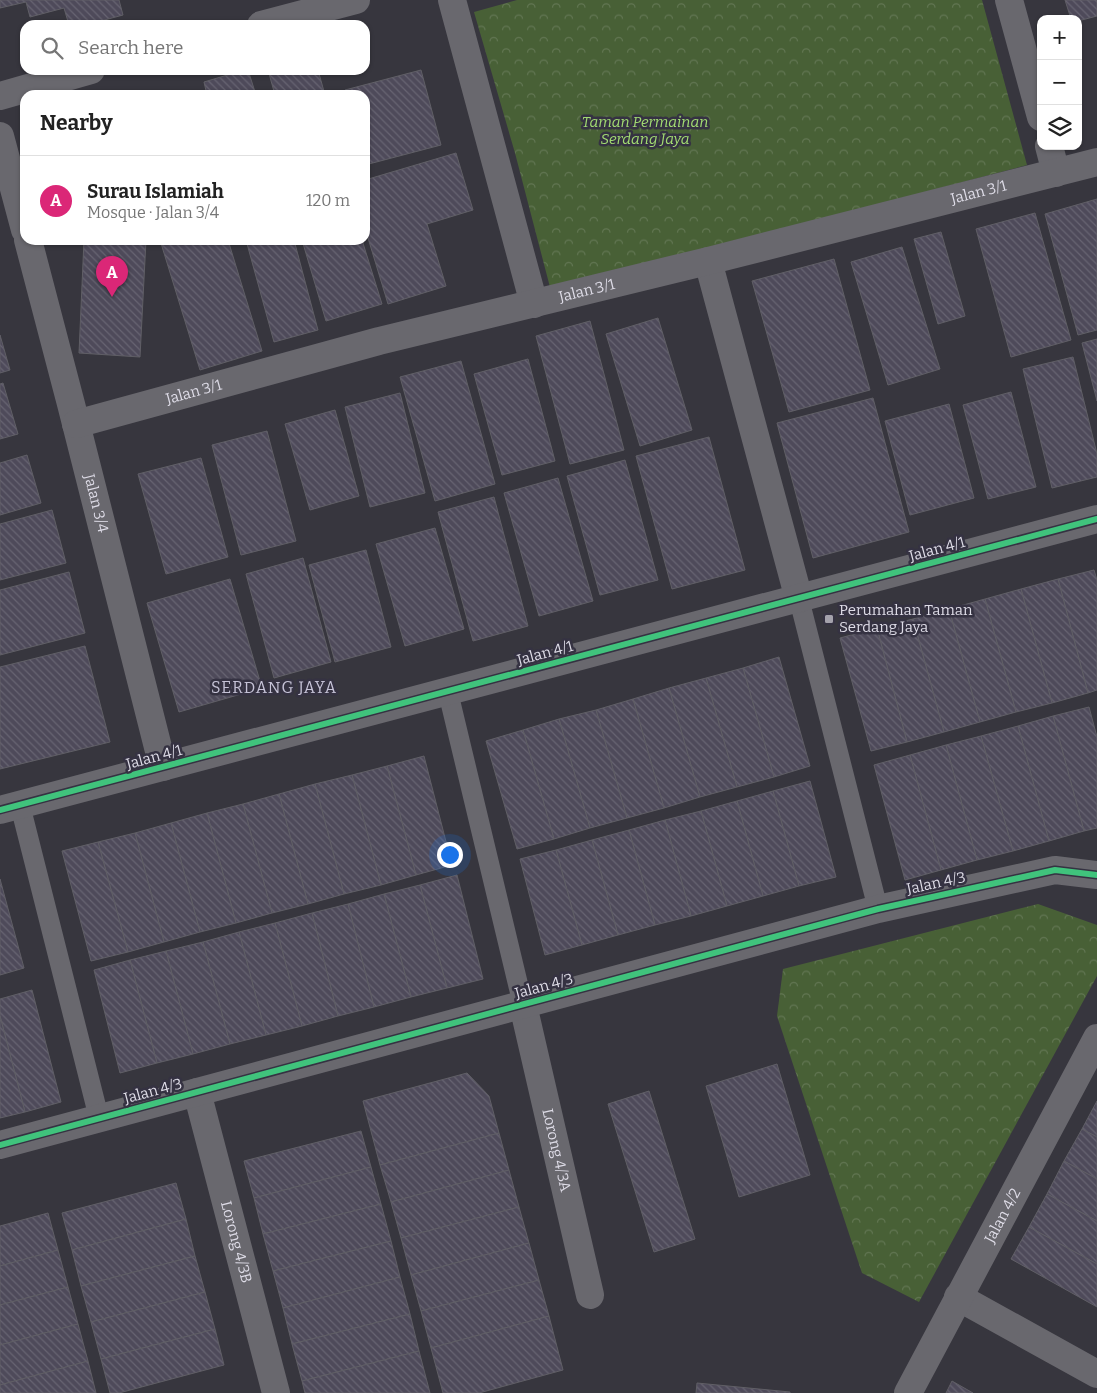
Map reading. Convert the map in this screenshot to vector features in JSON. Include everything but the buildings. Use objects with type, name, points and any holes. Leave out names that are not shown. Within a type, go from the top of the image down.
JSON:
[{"type":"street","points":[[275,20],[316,5],[356,0]]},
{"type":"street","points":[[452,0],[534,304]]},
{"type":"street","points":[[1009,0],[1038,105]]},
{"type":"street","points":[[21,90],[74,75]]},
{"type":"street","points":[[0,96],[20,90]]},
{"type":"street","points":[[0,136],[20,211]]},
{"type":"street","points":[[1050,150],[1056,172]]},
{"type":"street","name":"Jalan 3/1","points":[[76,424],[379,341],[708,261],[1097,162]]},
{"type":"street","name":"Jalan 3/4","points":[[29,245],[163,767]]},
{"type":"street","points":[[708,261],[799,598]]},
{"type":"street","name":"Jalan 4/1","points":[[10,808],[1097,519]]},
{"type":"street","name":"Jalan 4/3","points":[[0,1145],[878,909],[1055,870],[1097,875]]},
{"type":"street","name":"Lorong 4/3A","points":[[523,1004],[590,1295]]},
{"type":"street","name":"Jalan 4/2","points":[[908,1393],[1097,1038]]},
{"type":"street","name":"Lorong 4/3B","points":[[197,1092],[276,1393]]},
{"type":"street","points":[[958,1298],[1097,1374]]},
{"type":"lane","points":[[799,598],[878,909]]},
{"type":"lane","points":[[448,692],[523,1004]]},
{"type":"lane","points":[[10,808],[99,1118]]},
{"type":"green space","name":"Taman Permainan Serdang Jaya","points":[[517,0],[982,0],[1027,165],[551,291],[515,153],[474,12]]},
{"type":"green space","points":[[1038,904],[1097,925],[1097,976],[919,1302],[862,1273],[777,1016],[783,969]]},
{"type":"cycle path","points":[[0,810],[1097,519]]},
{"type":"cycle path","points":[[0,1145],[878,909],[1055,870],[1097,875]]},
{"type":"place","name":"Surau Islamiah","points":[[112,297]]},
{"type":"place","name":"Perumahan Taman Serdang Jaya","points":[[829,619]]},
{"type":"district","name":"SERDANG JAYA","points":[[274,687]]}]
